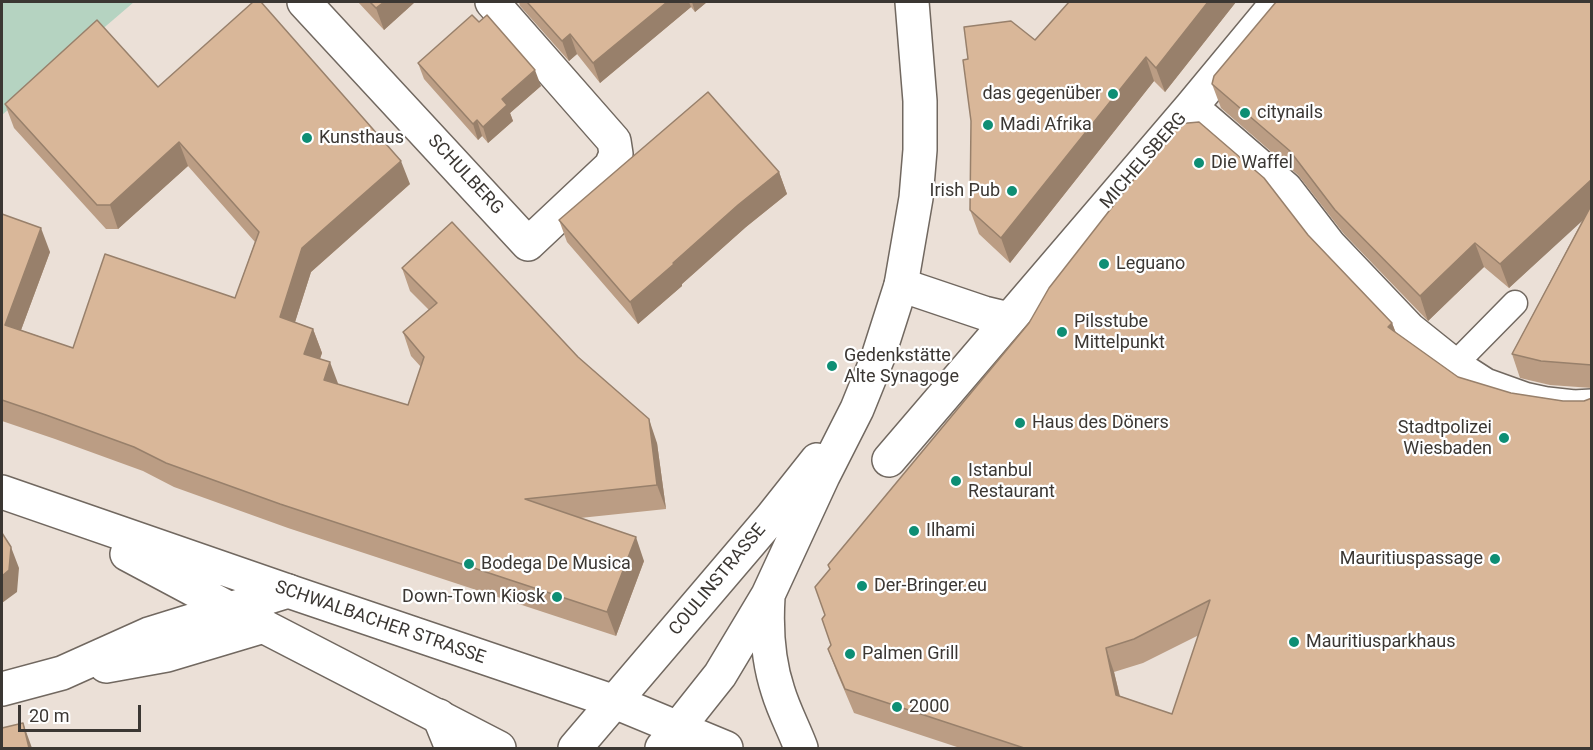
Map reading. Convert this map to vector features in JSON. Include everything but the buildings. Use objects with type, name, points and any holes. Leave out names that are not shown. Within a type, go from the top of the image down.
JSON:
[{"type":"street","name":"SCHULBERG","points":[[304,2],[528,244],[611,166],[616,154],[615,141],[492,2]]},
{"type":"street","name":"COULINSTRASSE","points":[[671,739],[720,675],[768,595],[857,409],[878,357],[901,285],[920,150],[920,101],[912,2]]},
{"type":"street","name":"MICHELSBERG","points":[[889,460],[1278,2]]},
{"type":"street","points":[[1191,106],[1286,189],[1330,246],[1409,329],[1454,365],[1485,385],[1524,399],[1574,407],[1592,406]]},
{"type":"street","points":[[901,285],[1009,319]]},
{"type":"street","name":"COULINSTRASSE","points":[[575,748],[771,518],[857,409]]},
{"type":"street","name":"SCHWALBACHER STRASSE","points":[[2,492],[615,702],[671,739],[726,748]]},
{"type":"street","name":"SCHWALBACHER STRASSE","points":[[33,503],[232,610],[499,748]]},
{"type":"street","points":[[62,673],[149,634],[288,591]]},
{"type":"street","points":[[768,595],[766,619],[771,667],[777,690],[801,748]]},
{"type":"street","points":[[2,689],[62,673],[166,655],[264,626]]},
{"type":"street","points":[[439,717],[452,748]]},
{"type":"lane","points":[[1454,365],[1515,303]]},
{"type":"green space","points":[[2,2],[134,2],[2,115]]},
{"type":"place","name":"das gegenüber","points":[[1113,94]]},
{"type":"place","name":"citynails","points":[[1245,113]]},
{"type":"place","name":"Madi Afrika","points":[[988,125]]},
{"type":"place","name":"Kunsthaus","points":[[307,138]]},
{"type":"place","name":"Die Waffel","points":[[1199,163]]},
{"type":"place","name":"Irish Pub","points":[[1012,191]]},
{"type":"place","name":"Leguano","points":[[1104,264]]},
{"type":"place","name":"Pilsstube Mittelpunkt","points":[[1062,332]]},
{"type":"place","name":"Gedenkstätte Alte Synagoge","points":[[832,366]]},
{"type":"place","name":"Haus des Döners","points":[[1020,423]]},
{"type":"place","name":"Stadtpolizei Wiesbaden","points":[[1504,438]]},
{"type":"place","name":"Istanbul Restaurant","points":[[956,481]]},
{"type":"place","name":"Ilhami","points":[[914,531]]},
{"type":"place","name":"Mauritiuspassage","points":[[1495,559]]},
{"type":"place","name":"Bodega De Musica","points":[[469,564]]},
{"type":"place","name":"Der-Bringer.eu","points":[[862,586]]},
{"type":"place","name":"Down-Town Kiosk","points":[[557,597]]},
{"type":"place","name":"Mauritiusparkhaus","points":[[1294,642]]},
{"type":"place","name":"Palmen Grill","points":[[850,654]]},
{"type":"place","name":"2000","points":[[897,707]]}]
